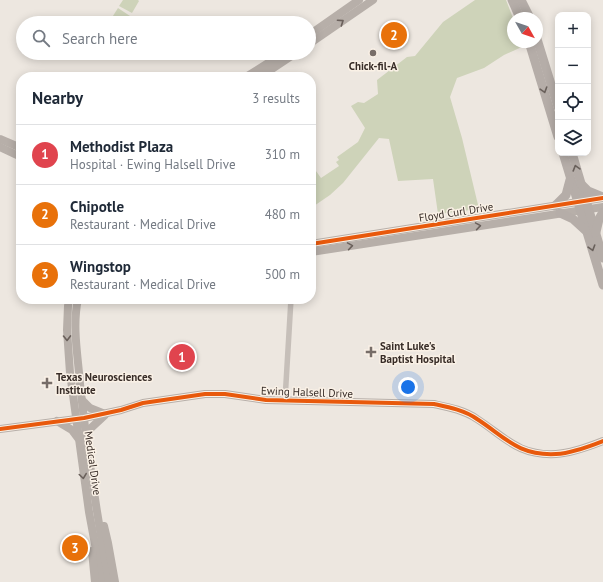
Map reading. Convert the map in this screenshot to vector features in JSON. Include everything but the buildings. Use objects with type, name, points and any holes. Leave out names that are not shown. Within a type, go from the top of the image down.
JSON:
[{"type":"main road","points":[[512,0],[517,12]]},
{"type":"main road","points":[[522,0],[527,12]]},
{"type":"main road","points":[[531,48],[555,127]]},
{"type":"main road","points":[[540,48],[555,97]]},
{"type":"main road","points":[[564,156],[570,178],[583,206],[603,285]]},
{"type":"main road","points":[[573,156],[580,183],[583,206]]},
{"type":"main road","points":[[570,178],[566,195],[558,210],[579,223],[591,233],[603,258]]},
{"type":"main road","points":[[580,183],[588,191],[603,197]]},
{"type":"main road","points":[[591,233],[603,212]]},
{"type":"street","points":[[316,30],[359,0]]},
{"type":"street","points":[[316,39],[373,0]]},
{"type":"street","points":[[254,72],[273,60]]},
{"type":"street","points":[[268,72],[286,60]]},
{"type":"street","points":[[0,138],[16,146]]},
{"type":"street","points":[[0,147],[16,155]]},
{"type":"street","name":"Floyd Curl Drive","points":[[583,206],[603,197]]},
{"type":"street","name":"Floyd Curl Drive","points":[[316,251],[583,206],[603,207]]},
{"type":"street","name":"Floyd Curl Drive","points":[[316,243],[558,210]]},
{"type":"street","name":"Medical Drive","points":[[68,304],[67,347],[73,402],[80,419]]},
{"type":"street","name":"Medical Drive","points":[[77,304],[76,347],[82,400],[80,419],[89,512],[102,582]]},
{"type":"street","points":[[285,400],[291,304]]},
{"type":"street","name":"Ewing Halsell Drive","points":[[0,429],[80,419],[105,414],[143,403],[205,394],[225,394],[256,399],[434,404],[469,414],[477,418],[510,443],[522,449],[536,453],[562,454],[603,441]]},
{"type":"street","points":[[73,402],[68,413],[57,421],[72,430],[82,439],[105,414],[90,408],[82,400]]},
{"type":"street","name":"Medical Drive","points":[[82,439],[97,506],[108,582]]},
{"type":"street","points":[[97,506],[107,537],[115,582]]},
{"type":"street","points":[[89,512],[95,582]]},
{"type":"green space","points":[[123,0],[139,1],[132,13],[119,6]]},
{"type":"green space","points":[[475,0],[506,0],[511,12],[507,12],[507,48],[520,48],[504,55],[484,68],[457,78],[450,97],[462,138],[479,209],[438,214],[433,179],[398,181],[389,139],[379,138],[343,183],[330,195],[316,205],[316,171],[321,178],[339,166],[336,162],[339,160],[337,157],[358,142],[365,128],[351,106],[358,102],[364,103],[378,94],[377,80],[407,57],[415,56],[443,22]]},
{"type":"green space","points":[[118,8],[130,16],[113,16]]},
{"type":"cycle path","points":[[316,243],[603,198]]},
{"type":"cycle path","points":[[0,429],[84,418],[121,410],[143,403],[205,394],[225,394],[266,400],[434,404],[467,413],[504,439],[522,449],[543,454],[568,452],[603,441]]},
{"type":"place","name":"Chipotle","points":[[394,35]]},
{"type":"place","name":"Chick-fil-A","points":[[373,53]]},
{"type":"place","name":"Saint Luke's Baptist Hospital","points":[[371,352]]},
{"type":"place","name":"Methodist Plaza","points":[[182,357]]},
{"type":"place","name":"Texas Neurosciences Institute","points":[[47,383]]},
{"type":"place","name":"Wingstop","points":[[75,548]]}]
